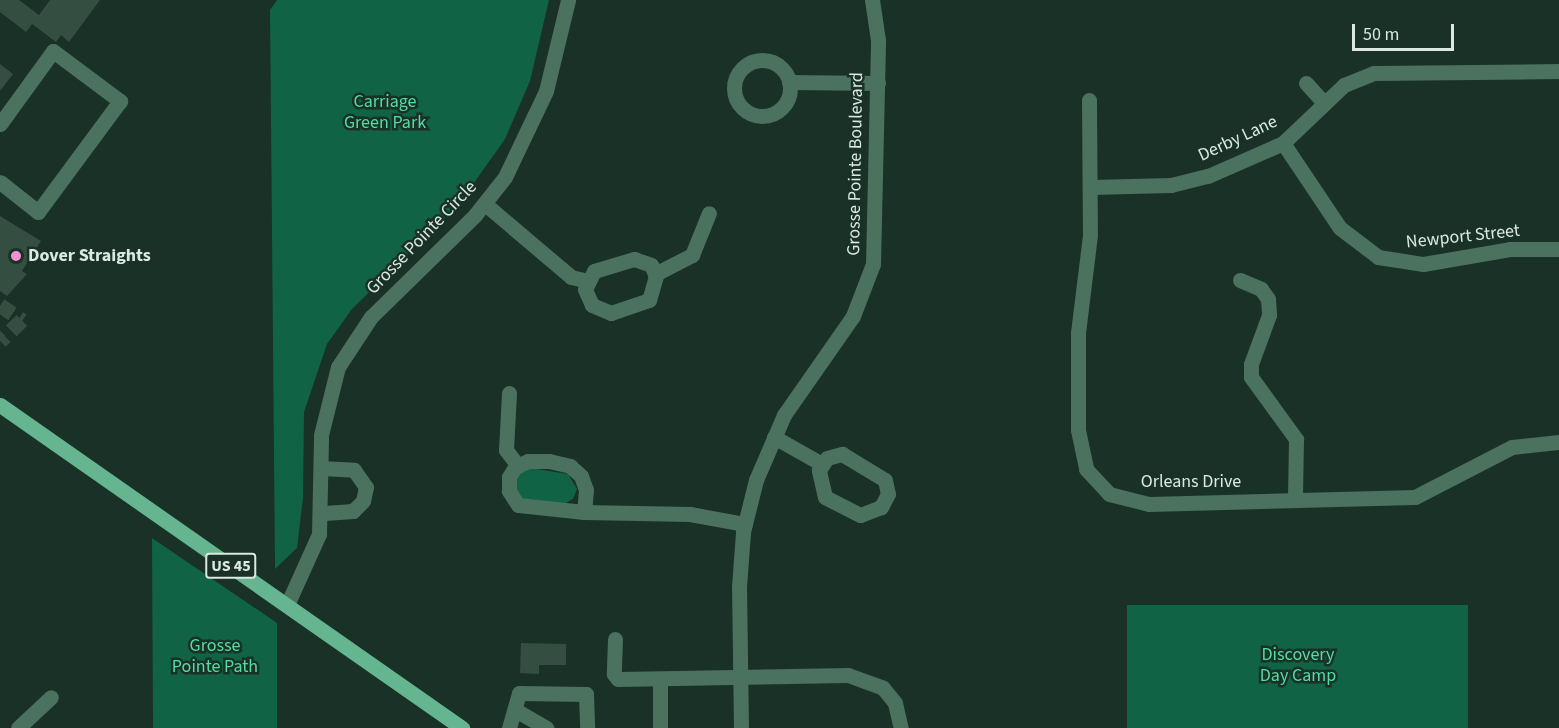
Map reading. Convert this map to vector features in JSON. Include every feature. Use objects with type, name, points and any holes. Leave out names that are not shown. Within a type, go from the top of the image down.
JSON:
[{"type":"main road","name":"US 45","points":[[0,405],[462,728]]},
{"type":"street","name":"Grosse Pointe Circle","points":[[287,605],[312,556],[321,513],[324,411],[347,350],[371,317],[485,204],[530,134],[546,92],[568,0]]},
{"type":"street","name":"Grosse Pointe Boulevard","points":[[741,728],[740,674],[745,524],[774,437],[853,316],[873,264],[878,83],[872,0]]},
{"type":"street","points":[[0,124],[53,51],[120,100],[38,212],[0,182]]},
{"type":"street","name":"Derby Lane","points":[[1090,187],[1188,182],[1283,143],[1323,102],[1344,85],[1396,70],[1559,71]]},
{"type":"street","points":[[789,82],[878,83]]},
{"type":"street","points":[[1306,83],[1323,102]]},
{"type":"street","name":"Orleans Drive","points":[[1089,100],[1088,259],[1078,333],[1078,430],[1086,469],[1109,494],[1125,501],[1415,497],[1512,447],[1559,442]]},
{"type":"street","name":"Newport Street","points":[[1283,143],[1340,228],[1378,257],[1423,264],[1510,249],[1559,249]]},
{"type":"street","points":[[485,204],[571,277],[589,281]]},
{"type":"street","points":[[655,274],[692,255],[709,213]]},
{"type":"street","points":[[634,259],[651,264],[655,274],[649,300],[610,313],[592,305],[585,289],[589,281],[594,271],[634,259]]},
{"type":"street","points":[[1240,280],[1261,289],[1270,307],[1251,364],[1251,377],[1296,439],[1295,499]]},
{"type":"street","points":[[509,393],[506,450],[518,466]]},
{"type":"street","points":[[774,437],[822,464]]},
{"type":"street","points":[[834,455],[849,456],[885,480],[885,501],[875,511],[860,515],[825,497],[817,478],[822,464],[834,455]]},
{"type":"street","points":[[584,512],[586,490],[570,466],[549,461],[518,466],[509,477],[509,491],[518,505],[584,512],[690,514],[745,524]]},
{"type":"street","points":[[321,468],[354,470],[366,487],[363,501],[352,510],[321,513]]},
{"type":"street","points":[[615,639],[616,679],[660,680],[740,674],[863,677],[883,688],[895,702],[901,728]]},
{"type":"street","points":[[660,680],[660,728]]},
{"type":"street","points":[[509,728],[517,711],[519,693],[586,694],[587,728]]},
{"type":"street","points":[[18,728],[51,697]]},
{"type":"street","points":[[517,711],[547,728]]},
{"type":"green space","name":"Carriage Green Park","points":[[277,0],[549,0],[530,81],[505,139],[459,204],[352,309],[327,344],[304,412],[303,498],[297,548],[275,569],[270,10]]},
{"type":"green space","points":[[530,468],[568,474],[577,489],[573,499],[562,505],[522,500],[515,493],[516,476]]},
{"type":"green space","name":"Grosse Pointe Path","points":[[152,538],[277,623],[277,728],[153,728]]},
{"type":"green space","name":"Discovery Day Camp","points":[[1127,605],[1468,605],[1468,728],[1127,728]]},
{"type":"building","points":[[0,0],[19,0],[39,15],[50,0],[100,0],[69,42],[61,35],[56,42],[32,24],[26,32],[0,12]]},
{"type":"building","points":[[0,64],[13,74],[0,91]]},
{"type":"building","name":"Dover Straights","points":[[0,216],[41,241],[22,271],[27,274],[7,296],[0,291]]},
{"type":"building","points":[[521,643],[566,644],[566,665],[539,665],[539,674],[520,673]]},
{"type":"tunnel","points":[[0,305],[22,320],[0,341]]},
{"type":"place","name":"Dover Straights","points":[[16,256]]}]
